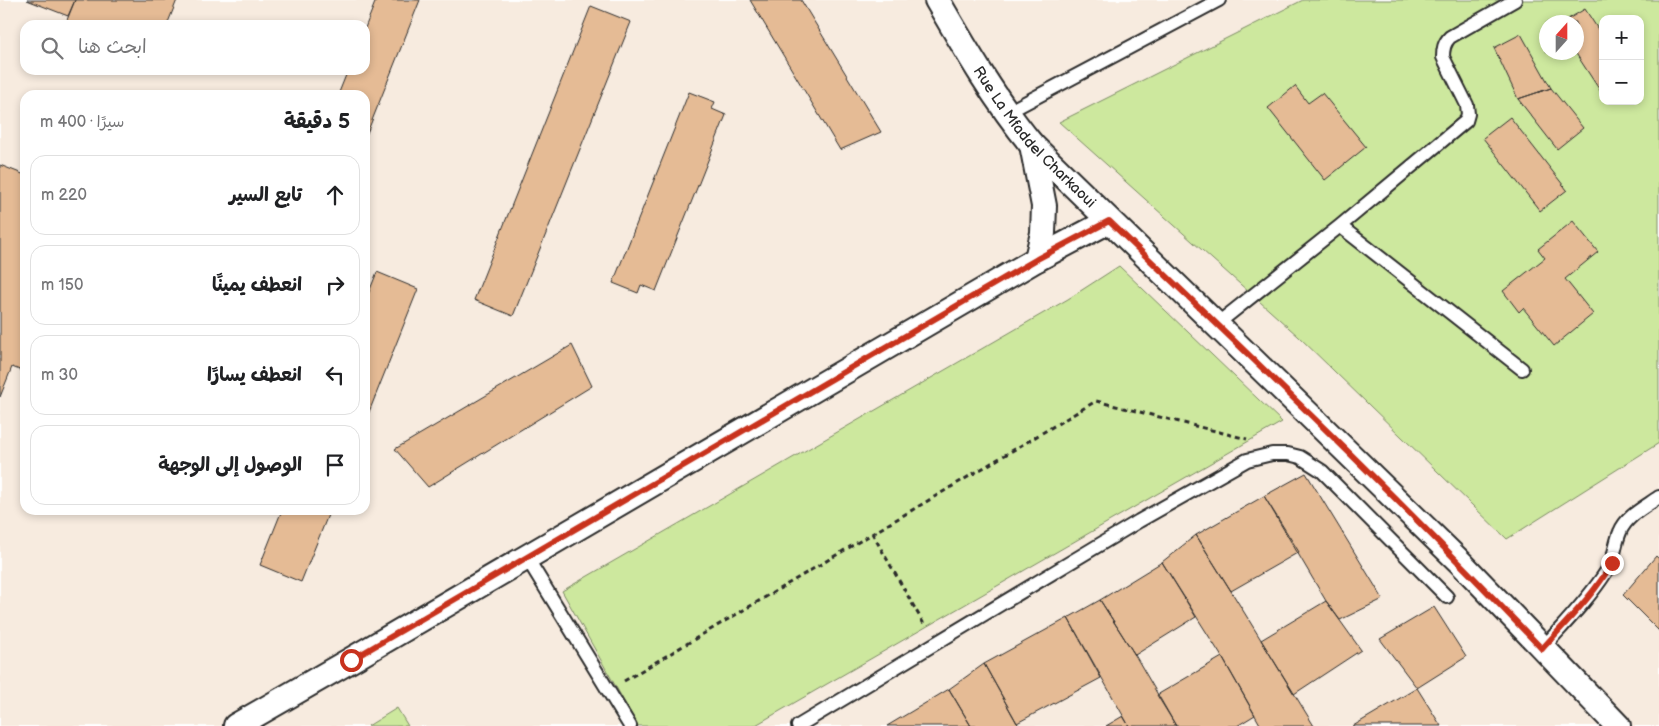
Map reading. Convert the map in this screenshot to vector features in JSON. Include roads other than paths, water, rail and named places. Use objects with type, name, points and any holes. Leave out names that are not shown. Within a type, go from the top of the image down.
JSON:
[{"type":"street","name":"Rue La Mfaddel Charkaoui","points":[[937,0],[984,80],[1006,113],[1032,145],[1454,557],[1618,726]]},
{"type":"street","points":[[1032,145],[1044,206],[1043,233],[1037,259]]},
{"type":"street","points":[[236,726],[1037,259],[1109,221]]},
{"type":"lane","points":[[1006,113],[1219,0]]},
{"type":"lane","points":[[1217,324],[1340,226],[1466,121],[1468,114],[1467,105],[1443,57],[1443,49],[1450,36],[1515,0]]},
{"type":"lane","points":[[1340,226],[1522,369]]},
{"type":"lane","points":[[798,726],[1139,522],[1247,460],[1272,454],[1288,454],[1300,457],[1322,471],[1447,597]]},
{"type":"lane","points":[[1542,649],[1574,613],[1606,572],[1625,523],[1659,497]]},
{"type":"lane","points":[[527,558],[630,726]]}]
